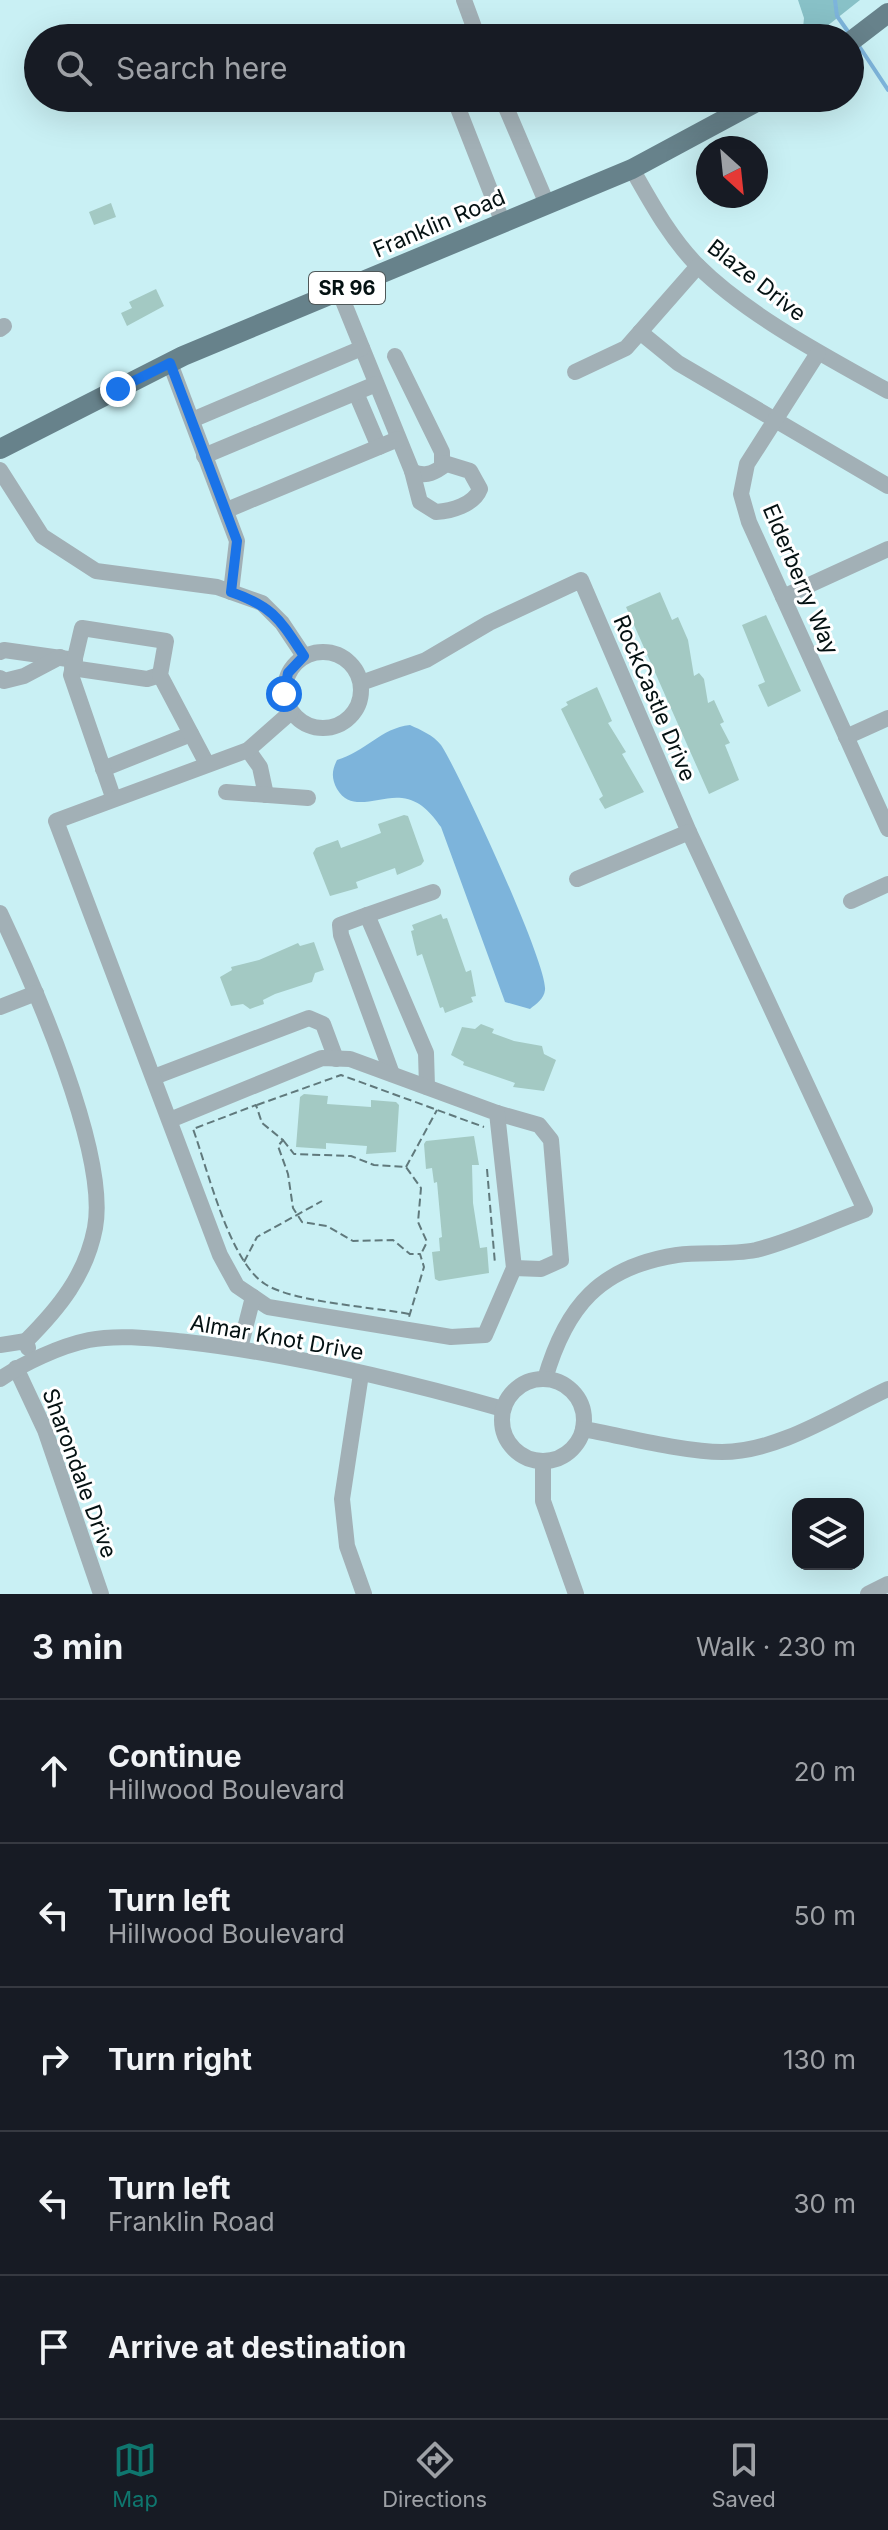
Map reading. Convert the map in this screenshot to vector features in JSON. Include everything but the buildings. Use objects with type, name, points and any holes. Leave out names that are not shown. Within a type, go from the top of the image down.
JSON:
[{"type":"main road","points":[[864,31],[881,18]]},
{"type":"main road","name":"Franklin Road","points":[[0,449],[170,363],[632,169],[738,112]]},
{"type":"street","points":[[464,0],[473,24]]},
{"type":"street","points":[[459,112],[503,223]]},
{"type":"street","points":[[508,112],[547,204]]},
{"type":"street","name":"Blaze Drive","points":[[632,169],[660,218],[698,266],[818,353],[888,391]]},
{"type":"street","points":[[575,372],[626,348],[698,266]]},
{"type":"street","points":[[339,291],[412,471],[420,502],[436,512],[448,511],[475,499],[480,489],[470,471],[444,463],[395,356]]},
{"type":"street","points":[[640,332],[678,363],[888,486]]},
{"type":"street","points":[[192,420],[362,348]]},
{"type":"street","name":"Elderberry Way","points":[[818,353],[747,464],[741,494],[749,522],[888,829]]},
{"type":"street","points":[[170,363],[237,541],[231,592]]},
{"type":"street","points":[[204,456],[376,384]]},
{"type":"street","points":[[356,393],[379,447]]},
{"type":"street","points":[[227,510],[398,439]]},
{"type":"street","points":[[412,471],[420,475],[433,473],[444,463]]},
{"type":"street","points":[[0,470],[42,536],[96,571],[217,587],[262,603],[282,623],[304,656]]},
{"type":"street","points":[[783,597],[888,549]]},
{"type":"street","name":"RockCastle Drive","points":[[361,683],[426,660],[489,623],[581,580],[689,832],[865,1210],[754,1250],[677,1255],[627,1266],[591,1289],[552,1355],[545,1379]]},
{"type":"street","points":[[113,797],[71,675],[69,662],[82,628],[166,641],[160,675],[207,764]]},
{"type":"street","points":[[321,651],[336,653],[354,666],[361,683],[359,702],[351,716],[334,727],[313,727],[291,712],[284,686],[293,665],[304,656],[321,651]]},
{"type":"street","points":[[0,652],[69,662],[147,679],[160,675]]},
{"type":"street","points":[[0,678],[4,681],[69,662]]},
{"type":"street","points":[[291,712],[248,750],[113,797],[56,821],[170,1120],[236,1267],[237,1286],[268,1307],[409,1322],[451,1337],[485,1335],[514,1268],[497,1113]]},
{"type":"street","points":[[846,737],[888,718]]},
{"type":"street","points":[[103,769],[191,734]]},
{"type":"street","points":[[248,750],[260,767],[266,795]]},
{"type":"street","points":[[226,792],[308,798]]},
{"type":"street","points":[[577,879],[689,832]]},
{"type":"street","points":[[851,901],[888,884]]},
{"type":"street","points":[[392,1074],[340,925],[433,892]]},
{"type":"street","points":[[0,913],[36,993],[94,1159],[96,1225],[82,1270],[58,1309],[26,1341],[0,1345]]},
{"type":"street","points":[[367,915],[426,1053],[427,1087]]},
{"type":"street","points":[[0,1007],[36,993]]},
{"type":"street","points":[[154,1077],[309,1018],[323,1024],[336,1059]]},
{"type":"street","points":[[170,1120],[322,1058],[350,1059],[497,1113],[539,1125],[551,1140],[561,1260],[541,1269],[514,1268]]},
{"type":"street","points":[[240,1348],[253,1297]]},
{"type":"street","name":"Almar Knot Drive","points":[[0,1379],[16,1368],[89,1340],[149,1338],[240,1348],[503,1409]]},
{"type":"street","points":[[26,1341],[33,1362]]},
{"type":"street","name":"Sharondale Drive","points":[[16,1368],[45,1430],[101,1594]]},
{"type":"street","points":[[361,1374],[342,1499],[347,1546],[364,1594]]},
{"type":"street","points":[[545,1379],[564,1385],[574,1393],[581,1405],[583,1429],[567,1453],[543,1461],[520,1454],[511,1446],[504,1434],[503,1409],[511,1394],[522,1385],[545,1379]]},
{"type":"street","points":[[583,1429],[708,1451],[738,1450],[790,1434],[888,1389]]},
{"type":"street","points":[[543,1461],[543,1501],[576,1594]]},
{"type":"street","points":[[868,1594],[888,1584]]},
{"type":"path","points":[[406,1167],[421,1188],[418,1222],[427,1242],[420,1254],[424,1267],[409,1322],[289,1293],[267,1286],[236,1267],[193,1129],[341,1075],[484,1126]]},
{"type":"path","points":[[256,1105],[262,1123],[283,1140],[294,1154],[351,1156],[374,1165],[406,1167]]},
{"type":"path","points":[[406,1167],[412,1151],[431,1126],[437,1109]]},
{"type":"path","points":[[283,1140],[278,1146],[297,1216],[308,1224],[327,1226],[353,1241],[385,1238],[397,1242],[410,1254],[420,1254]]},
{"type":"path","points":[[487,1157],[495,1264]]},
{"type":"path","points":[[236,1267],[257,1237],[322,1201]]},
{"type":"shaded area","points":[[798,0],[860,0],[830,24],[803,24]]},
{"type":"shaded area","points":[[410,725],[441,745],[451,762],[518,909],[533,945],[545,990],[541,999],[530,1009],[505,1002],[441,827],[433,817],[420,804],[408,799],[350,801],[335,785],[333,774],[337,760],[390,731]]},
{"type":"waterway","points":[[835,0],[837,16],[843,24]]},
{"type":"waterway","points":[[864,54],[888,90]]},
{"type":"route","points":[[118,389],[170,363],[237,541],[231,592],[262,603],[282,623],[304,656],[288,673],[284,694]]}]
